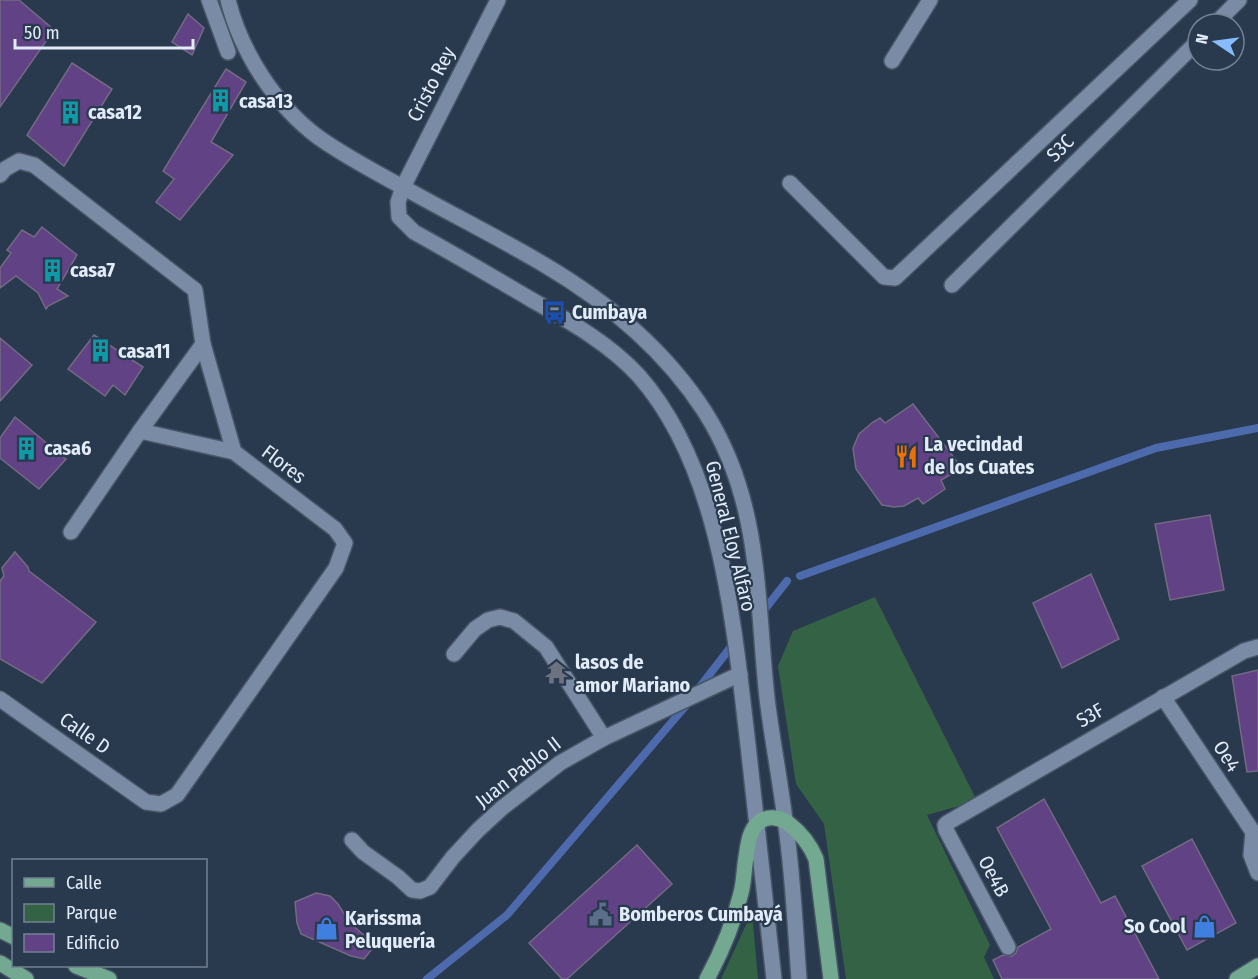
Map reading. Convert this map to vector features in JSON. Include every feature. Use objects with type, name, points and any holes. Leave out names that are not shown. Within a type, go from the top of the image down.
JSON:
[{"type":"main road","points":[[707,979],[716,963],[741,892],[749,837],[757,824],[766,819],[776,818],[786,822],[807,841],[816,859],[831,979]]},
{"type":"main road","points":[[0,963],[26,979]]},
{"type":"main road","points":[[1237,979],[1258,966]]},
{"type":"main road","points":[[79,967],[109,979]]},
{"type":"street","points":[[209,0],[228,52]]},
{"type":"street","points":[[228,0],[243,42],[265,79],[288,109],[316,135],[352,159],[545,265],[597,301],[637,332],[656,351],[685,383],[706,414],[723,444],[738,482],[755,551],[767,697],[773,749],[786,822],[799,979]]},
{"type":"street","name":"Cristo Rey","points":[[402,187],[498,0]]},
{"type":"street","points":[[892,61],[930,0]]},
{"type":"street","points":[[790,183],[884,277],[895,278],[1190,0]]},
{"type":"street","points":[[1227,12],[1239,0]]},
{"type":"street","name":"S3C","points":[[952,285],[1186,53]]},
{"type":"street","name":"Flores","points":[[0,175],[5,169],[20,161],[34,165],[195,290],[203,344],[234,452],[334,529],[345,543],[336,568],[177,795],[161,804],[146,802]]},
{"type":"street","name":"General Eloy Alfaro","points":[[402,187],[398,202],[399,217],[414,232],[598,340],[638,375],[667,413],[689,456],[710,522],[726,587],[740,674],[774,979]]},
{"type":"street","points":[[71,532],[203,344]]},
{"type":"street","points":[[140,431],[234,452]]},
{"type":"street","points":[[454,654],[475,629],[488,620],[500,617],[514,621],[546,647],[604,738]]},
{"type":"street","name":"S3F","points":[[945,825],[1163,697],[1244,651],[1258,647]]},
{"type":"street","name":"Juan Pablo II","points":[[352,840],[363,852],[412,890],[420,891],[430,886],[457,852],[502,808],[560,763],[604,738],[740,674]]},
{"type":"street","name":"Oe4","points":[[1163,697],[1255,835]]},
{"type":"street","name":"Calle D","points":[[0,699],[146,802]]},
{"type":"street","name":"Oe4B","points":[[945,825],[1008,947]]},
{"type":"street","points":[[1255,835],[1251,855],[1258,873]]},
{"type":"green space","points":[[875,597],[977,801],[927,815],[990,945],[984,957],[994,979],[846,979],[824,824],[796,784],[778,666],[793,631]]},
{"type":"green space","points":[[752,912],[758,979],[721,979]]},
{"type":"building","points":[[0,0],[19,0],[54,30],[0,107]]},
{"type":"building","points":[[188,14],[204,28],[192,55],[172,42]]},
{"type":"building","name":"casa12","points":[[72,63],[112,89],[64,166],[27,135]]},
{"type":"building","name":"casa12","points":[[226,69],[246,82],[211,142],[233,155],[180,220],[156,202],[174,179],[163,171]]},
{"type":"building","name":"casa7","points":[[42,227],[77,255],[57,289],[68,296],[46,309],[38,293],[16,276],[0,288],[0,268],[11,253],[7,250],[22,230],[34,237]]},
{"type":"building","name":"casa11","points":[[94,335],[143,367],[125,395],[113,385],[105,396],[68,369]]},
{"type":"building","points":[[0,338],[32,365],[0,401]]},
{"type":"building","points":[[913,404],[962,468],[941,480],[945,489],[923,504],[918,498],[904,506],[882,505],[856,469],[853,448],[859,434],[873,422],[880,418],[885,423]]},
{"type":"building","name":"casa6","points":[[15,417],[66,459],[39,489],[0,458],[0,438]]},
{"type":"building","points":[[1210,515],[1224,590],[1170,600],[1155,524]]},
{"type":"building","points":[[15,552],[29,571],[96,622],[42,683],[0,659],[0,581],[4,576],[2,568]]},
{"type":"building","points":[[1091,574],[1119,639],[1062,668],[1033,603]]},
{"type":"building","points":[[1258,670],[1258,771],[1247,772],[1232,676]]},
{"type":"building","points":[[1044,799],[1101,903],[1115,896],[1159,979],[1002,979],[993,960],[1003,955],[1012,956],[1018,947],[1051,929],[997,828]]},
{"type":"building","points":[[1192,839],[1236,923],[1187,950],[1142,866]]},
{"type":"building","name":"Bomberos Cumbayá","points":[[637,845],[672,884],[567,979],[562,979],[529,943]]},
{"type":"building","name":"Karissma Peluquería","points":[[316,893],[330,896],[350,923],[375,945],[364,959],[351,956],[301,934],[297,923],[295,902]]},
{"type":"waterway","points":[[800,576],[1156,448],[1258,428]]},
{"type":"waterway","points":[[765,609],[787,581]]},
{"type":"waterway","points":[[699,688],[730,648]]},
{"type":"waterway","points":[[427,979],[507,915],[689,702]]},
{"type":"place","name":"casa13","points":[[221,101]]},
{"type":"place","name":"casa12","points":[[70,112]]},
{"type":"place","name":"casa7","points":[[52,270]]},
{"type":"place","name":"Cumbaya","points":[[554,312]]},
{"type":"place","name":"casa11","points":[[100,351]]},
{"type":"place","name":"casa6","points":[[26,448]]},
{"type":"place","name":"La vecindad de los Cuates","points":[[906,456]]},
{"type":"place","name":"lasos de amor Mariano","points":[[557,673]]},
{"type":"place","name":"Bomberos Cumbayá","points":[[601,914]]},
{"type":"place","name":"So Cool","points":[[1204,926]]},
{"type":"place","name":"Karissma Peluquería","points":[[327,929]]}]
